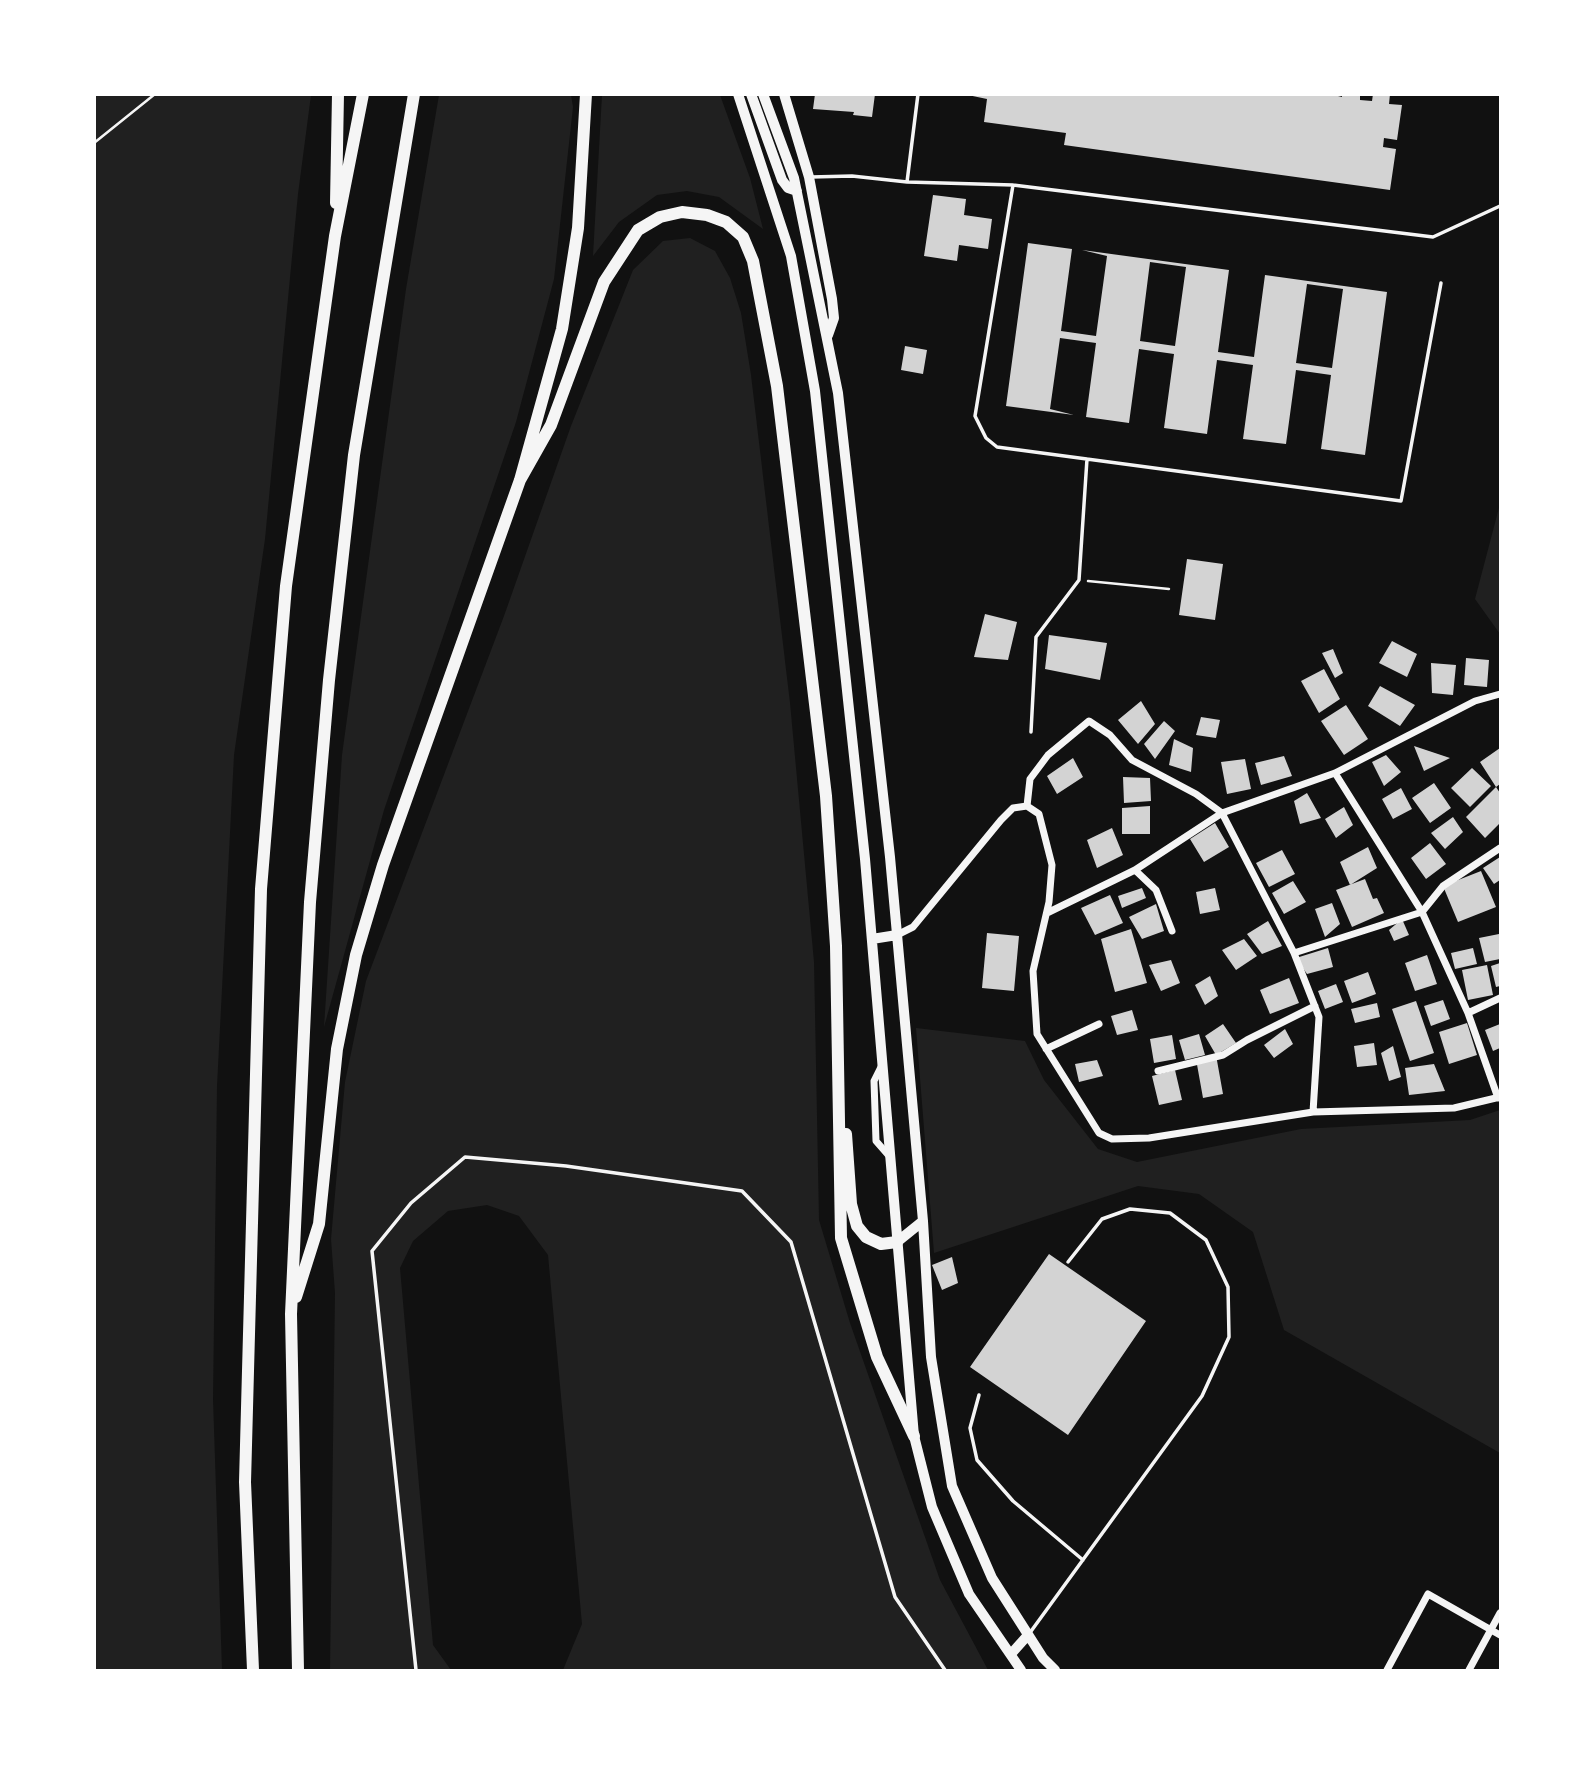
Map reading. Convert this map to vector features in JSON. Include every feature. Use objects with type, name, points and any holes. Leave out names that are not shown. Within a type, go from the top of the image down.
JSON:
[{"type":"highway","points":[[335,236],[338,94]]},
{"type":"highway","points":[[253,1671],[244,1482],[261,889],[286,586],[335,236],[363,94]]},
{"type":"highway","points":[[298,1671],[291,1314],[310,902],[328,680],[354,455],[414,94]]},
{"type":"highway","points":[[291,1314],[319,1224],[337,1049],[356,955],[383,865],[520,480],[562,329],[578,228],[586,94]]},
{"type":"highway","points":[[520,480],[551,425],[604,282],[638,230],[660,216],[682,212],[707,215],[726,222],[743,237],[753,261],[777,386],[825,796],[838,1043],[851,1204],[857,1226],[866,1237],[881,1244],[897,1242]]},
{"type":"highway","points":[[838,1043],[841,1238],[877,1357],[915,1436]]},
{"type":"main road","points":[[738,94],[791,257],[815,391],[872,939],[915,1436],[932,1507],[970,1594],[1021,1671]]},
{"type":"main road","points":[[751,94],[782,180],[788,188],[797,191]]},
{"type":"main road","points":[[763,94],[797,191],[828,335],[840,407],[897,935],[923,1221],[931,1357],[952,1486],[992,1578],[1028,1635],[1055,1671]]},
{"type":"main road","points":[[784,94],[809,177],[834,318],[828,335]]},
{"type":"main road","points":[[797,191],[809,177]]},
{"type":"main road","points":[[872,939],[897,935]]},
{"type":"main road","points":[[897,1242],[923,1221]]},
{"type":"main road","points":[[1011,1654],[1028,1635]]},
{"type":"street","points":[[1047,913],[1135,870],[1222,813],[1335,773],[1475,701],[1500,694]]},
{"type":"street","points":[[1027,806],[1030,779],[1048,755],[1088,721],[1110,735],[1132,760],[1196,794],[1222,813],[1294,953],[1319,1017],[1313,1112]]},
{"type":"street","points":[[897,935],[913,927],[1013,808],[1027,806],[1039,814],[1047,835],[1052,865],[1047,913],[1033,971],[1037,1034],[1098,1133],[1112,1139],[1149,1138],[1313,1112],[1454,1108],[1499,1098],[1468,1013],[1422,912],[1335,773]]},
{"type":"street","points":[[1294,953],[1422,912],[1443,886],[1500,848]]},
{"type":"street","points":[[1135,870],[1156,890],[1172,931]]},
{"type":"street","points":[[1468,1013],[1500,998]]},
{"type":"street","points":[[1158,1071],[1223,1055],[1315,1006]]},
{"type":"street","points":[[1046,1049],[1099,1024]]},
{"type":"street","points":[[1387,1671],[1428,1594],[1500,1635]]},
{"type":"street","points":[[1469,1671],[1500,1613]]},
{"type":"lane","points":[[907,182],[918,94]]},
{"type":"lane","points":[[809,177],[852,176],[907,182],[1013,185],[1433,237],[1500,206]]},
{"type":"lane","points":[[1013,185],[975,416],[986,438],[997,447],[1401,501],[1441,283]]},
{"type":"lane","points":[[1031,732],[1036,638],[1079,580],[1087,459]]},
{"type":"lane","points":[[416,1671],[372,1251],[411,1203],[465,1157],[566,1166],[742,1191],[791,1242],[895,1597],[945,1671]]},
{"type":"lane","points":[[1028,1635],[1202,1396],[1229,1337],[1228,1287],[1206,1241],[1170,1213],[1130,1209],[1102,1219],[1068,1262]]},
{"type":"lane","points":[[979,1395],[970,1428],[977,1460],[1013,1501],[1083,1560]]},
{"type":"path","points":[[94,143],[155,94]]},
{"type":"path","points":[[1079,580],[1169,589]]},
{"type":"shaded area","points":[[94,95],[311,95],[298,194],[265,539],[234,755],[217,1086],[213,1399],[222,1670],[95,1670]]},
{"type":"shaded area","points":[[439,95],[571,95],[573,107],[554,279],[516,422],[384,810],[324,1027],[342,755],[406,289]]},
{"type":"shaded area","points":[[602,95],[720,95],[750,178],[763,229],[719,197],[687,191],[657,195],[619,222],[593,256]]},
{"type":"shaded area","points":[[690,238],[715,251],[730,278],[741,313],[751,375],[790,703],[814,962],[819,1220],[850,1323],[940,1580],[988,1670],[563,1670],[582,1624],[548,1255],[519,1216],[487,1205],[448,1211],[413,1241],[400,1268],[433,1645],[451,1670],[330,1670],[335,1293],[331,1239],[345,1082],[366,981],[504,616],[571,426],[633,270],[663,241]]},
{"type":"shaded area","points":[[1500,504],[1500,634],[1475,599]]},
{"type":"shaded area","points":[[916,1028],[1025,1041],[1044,1080],[1098,1149],[1137,1162],[1301,1129],[1470,1120],[1500,1110],[1500,1453],[1284,1330],[1253,1232],[1199,1194],[1138,1186],[934,1253]]},
{"type":"building","points":[[815,94],[875,94],[872,117],[853,115],[854,112],[813,109]]},
{"type":"building","points":[[963,94],[1330,94],[1342,97],[1342,94],[1360,94],[1360,100],[1372,101],[1373,94],[1390,94],[1389,104],[1402,105],[1397,140],[1384,138],[1383,147],[1396,149],[1390,190],[1064,145],[1066,133],[984,122],[987,99]]},
{"type":"building","points":[[933,195],[966,199],[964,215],[992,219],[988,249],[959,245],[957,261],[924,256]]},
{"type":"building","points":[[1028,243],[1072,249],[1061,331],[1096,336],[1107,256],[1082,250],[1229,270],[1218,352],[1254,357],[1265,275],[1387,292],[1365,455],[1321,449],[1331,375],[1296,370],[1286,444],[1243,439],[1253,365],[1217,360],[1207,434],[1164,428],[1174,354],[1139,349],[1129,423],[1086,417],[1096,343],[1060,338],[1050,409],[1074,415],[1006,406]],"holes":[[[1150,262],[1186,267],[1175,346],[1140,341]],[[1307,284],[1343,289],[1332,368],[1296,363]]]},
{"type":"building","points":[[905,346],[927,350],[923,374],[901,370]]},
{"type":"building","points":[[1187,559],[1223,564],[1215,620],[1179,615]]},
{"type":"building","points":[[985,614],[1017,622],[1008,660],[974,657]]},
{"type":"building","points":[[1049,635],[1107,643],[1100,680],[1045,669]]},
{"type":"building","points":[[1392,641],[1417,654],[1407,677],[1379,663]]},
{"type":"building","points":[[1333,649],[1343,673],[1335,678],[1322,653]]},
{"type":"building","points":[[1466,658],[1489,660],[1487,687],[1464,685]]},
{"type":"building","points":[[1431,663],[1456,665],[1453,695],[1432,693]]},
{"type":"building","points":[[1324,669],[1340,699],[1319,713],[1301,681]]},
{"type":"building","points":[[1380,686],[1415,705],[1400,726],[1368,706]]},
{"type":"building","points":[[1141,701],[1155,724],[1138,744],[1118,720]]},
{"type":"building","points":[[1346,705],[1368,739],[1344,755],[1321,721]]},
{"type":"building","points":[[1201,717],[1220,720],[1216,738],[1196,735]]},
{"type":"building","points":[[1164,721],[1175,731],[1155,759],[1144,744]]},
{"type":"building","points":[[1174,739],[1193,748],[1191,772],[1169,765]]},
{"type":"building","points":[[1414,746],[1450,758],[1424,771]]},
{"type":"building","points":[[1500,748],[1500,784],[1496,787],[1480,762]]},
{"type":"building","points":[[1386,755],[1401,772],[1384,786],[1372,762]]},
{"type":"building","points":[[1284,756],[1292,776],[1261,785],[1255,763]]},
{"type":"building","points":[[1073,758],[1083,777],[1057,794],[1047,776]]},
{"type":"building","points":[[1245,759],[1251,789],[1227,794],[1221,762]]},
{"type":"building","points":[[1472,768],[1491,786],[1470,807],[1451,788]]},
{"type":"building","points":[[1123,777],[1150,778],[1151,801],[1124,803]]},
{"type":"building","points":[[1434,783],[1451,808],[1430,823],[1412,798]]},
{"type":"building","points":[[1496,787],[1500,793],[1500,823],[1485,838],[1466,817]]},
{"type":"building","points":[[1401,788],[1412,809],[1393,819],[1382,799]]},
{"type":"building","points":[[1307,793],[1321,818],[1300,824],[1294,801]]},
{"type":"building","points":[[1150,806],[1150,834],[1122,834],[1122,808]]},
{"type":"building","points":[[1344,807],[1353,825],[1336,838],[1325,819]]},
{"type":"building","points":[[1453,817],[1463,832],[1445,849],[1431,833]]},
{"type":"building","points":[[1215,823],[1229,847],[1204,862],[1190,839]]},
{"type":"building","points":[[1112,828],[1123,855],[1097,868],[1087,840]]},
{"type":"building","points":[[1430,843],[1446,864],[1426,879],[1411,858]]},
{"type":"building","points":[[1368,847],[1377,868],[1350,885],[1340,862]]},
{"type":"building","points":[[1282,850],[1295,874],[1269,887],[1256,863]]},
{"type":"building","points":[[1500,857],[1500,880],[1494,884],[1483,868]]},
{"type":"building","points":[[1481,871],[1496,907],[1458,922],[1443,886]]},
{"type":"building","points":[[1365,879],[1373,899],[1377,898],[1384,913],[1352,927],[1336,890]]},
{"type":"building","points":[[1293,881],[1306,902],[1284,914],[1272,893]]},
{"type":"building","points":[[1142,888],[1146,898],[1122,908],[1118,896]]},
{"type":"building","points":[[1215,888],[1220,910],[1200,914],[1196,892]]},
{"type":"building","points":[[1110,895],[1123,923],[1095,935],[1081,908]]},
{"type":"building","points":[[1332,903],[1340,924],[1325,937],[1315,909]]},
{"type":"building","points":[[1156,904],[1164,931],[1142,939],[1129,917]]},
{"type":"building","points":[[1402,919],[1409,935],[1394,941],[1389,930]]},
{"type":"building","points":[[1268,921],[1282,946],[1262,954],[1247,934]]},
{"type":"building","points":[[1131,929],[1147,983],[1115,992],[1101,939]]},
{"type":"building","points":[[987,933],[1019,936],[1014,991],[982,988]]},
{"type":"building","points":[[1499,934],[1500,959],[1485,962],[1479,938]]},
{"type":"building","points":[[1244,939],[1257,956],[1236,970],[1222,950]]},
{"type":"building","points":[[1328,948],[1333,967],[1307,974],[1296,958]]},
{"type":"building","points":[[1473,948],[1477,964],[1455,969],[1451,953]]},
{"type":"building","points":[[1427,955],[1437,984],[1415,991],[1405,963]]},
{"type":"building","points":[[1171,960],[1180,983],[1161,991],[1149,965]]},
{"type":"building","points":[[1500,963],[1500,986],[1496,987],[1491,966]]},
{"type":"building","points":[[1487,965],[1493,995],[1468,1000],[1462,970]]},
{"type":"building","points":[[1368,972],[1376,994],[1352,1003],[1344,981]]},
{"type":"building","points":[[1210,976],[1218,996],[1205,1005],[1195,985]]},
{"type":"building","points":[[1289,978],[1299,1003],[1270,1014],[1260,990]]},
{"type":"building","points":[[1336,984],[1343,1002],[1325,1009],[1318,991]]},
{"type":"building","points":[[1443,1000],[1450,1019],[1431,1026],[1424,1006]]},
{"type":"building","points":[[1416,1001],[1434,1053],[1410,1061],[1392,1009]]},
{"type":"building","points":[[1377,1003],[1380,1017],[1355,1023],[1351,1009]]},
{"type":"building","points":[[1132,1010],[1138,1030],[1117,1035],[1111,1016]]},
{"type":"building","points":[[1467,1023],[1477,1055],[1449,1064],[1439,1032]]},
{"type":"building","points":[[1223,1024],[1236,1043],[1216,1055],[1205,1036]]},
{"type":"building","points":[[1500,1024],[1500,1048],[1493,1051],[1485,1030]]},
{"type":"building","points":[[1285,1029],[1293,1044],[1274,1058],[1264,1045]]},
{"type":"building","points":[[1199,1034],[1205,1055],[1185,1060],[1179,1040]]},
{"type":"building","points":[[1172,1035],[1176,1059],[1154,1063],[1150,1039]]},
{"type":"building","points":[[1374,1043],[1377,1065],[1357,1067],[1354,1046]]},
{"type":"building","points":[[1393,1046],[1401,1077],[1389,1081],[1381,1053]]},
{"type":"building","points":[[1216,1055],[1223,1094],[1203,1098],[1196,1059]]},
{"type":"building","points":[[1097,1060],[1103,1076],[1079,1082],[1075,1064]]},
{"type":"building","points":[[1434,1064],[1445,1091],[1409,1095],[1405,1068]]},
{"type":"building","points":[[1175,1070],[1182,1100],[1159,1105],[1152,1076]]},
{"type":"building","points":[[1049,1254],[1146,1321],[1068,1435],[970,1367]]},
{"type":"building","points":[[952,1257],[958,1283],[942,1290],[932,1265]]}]
